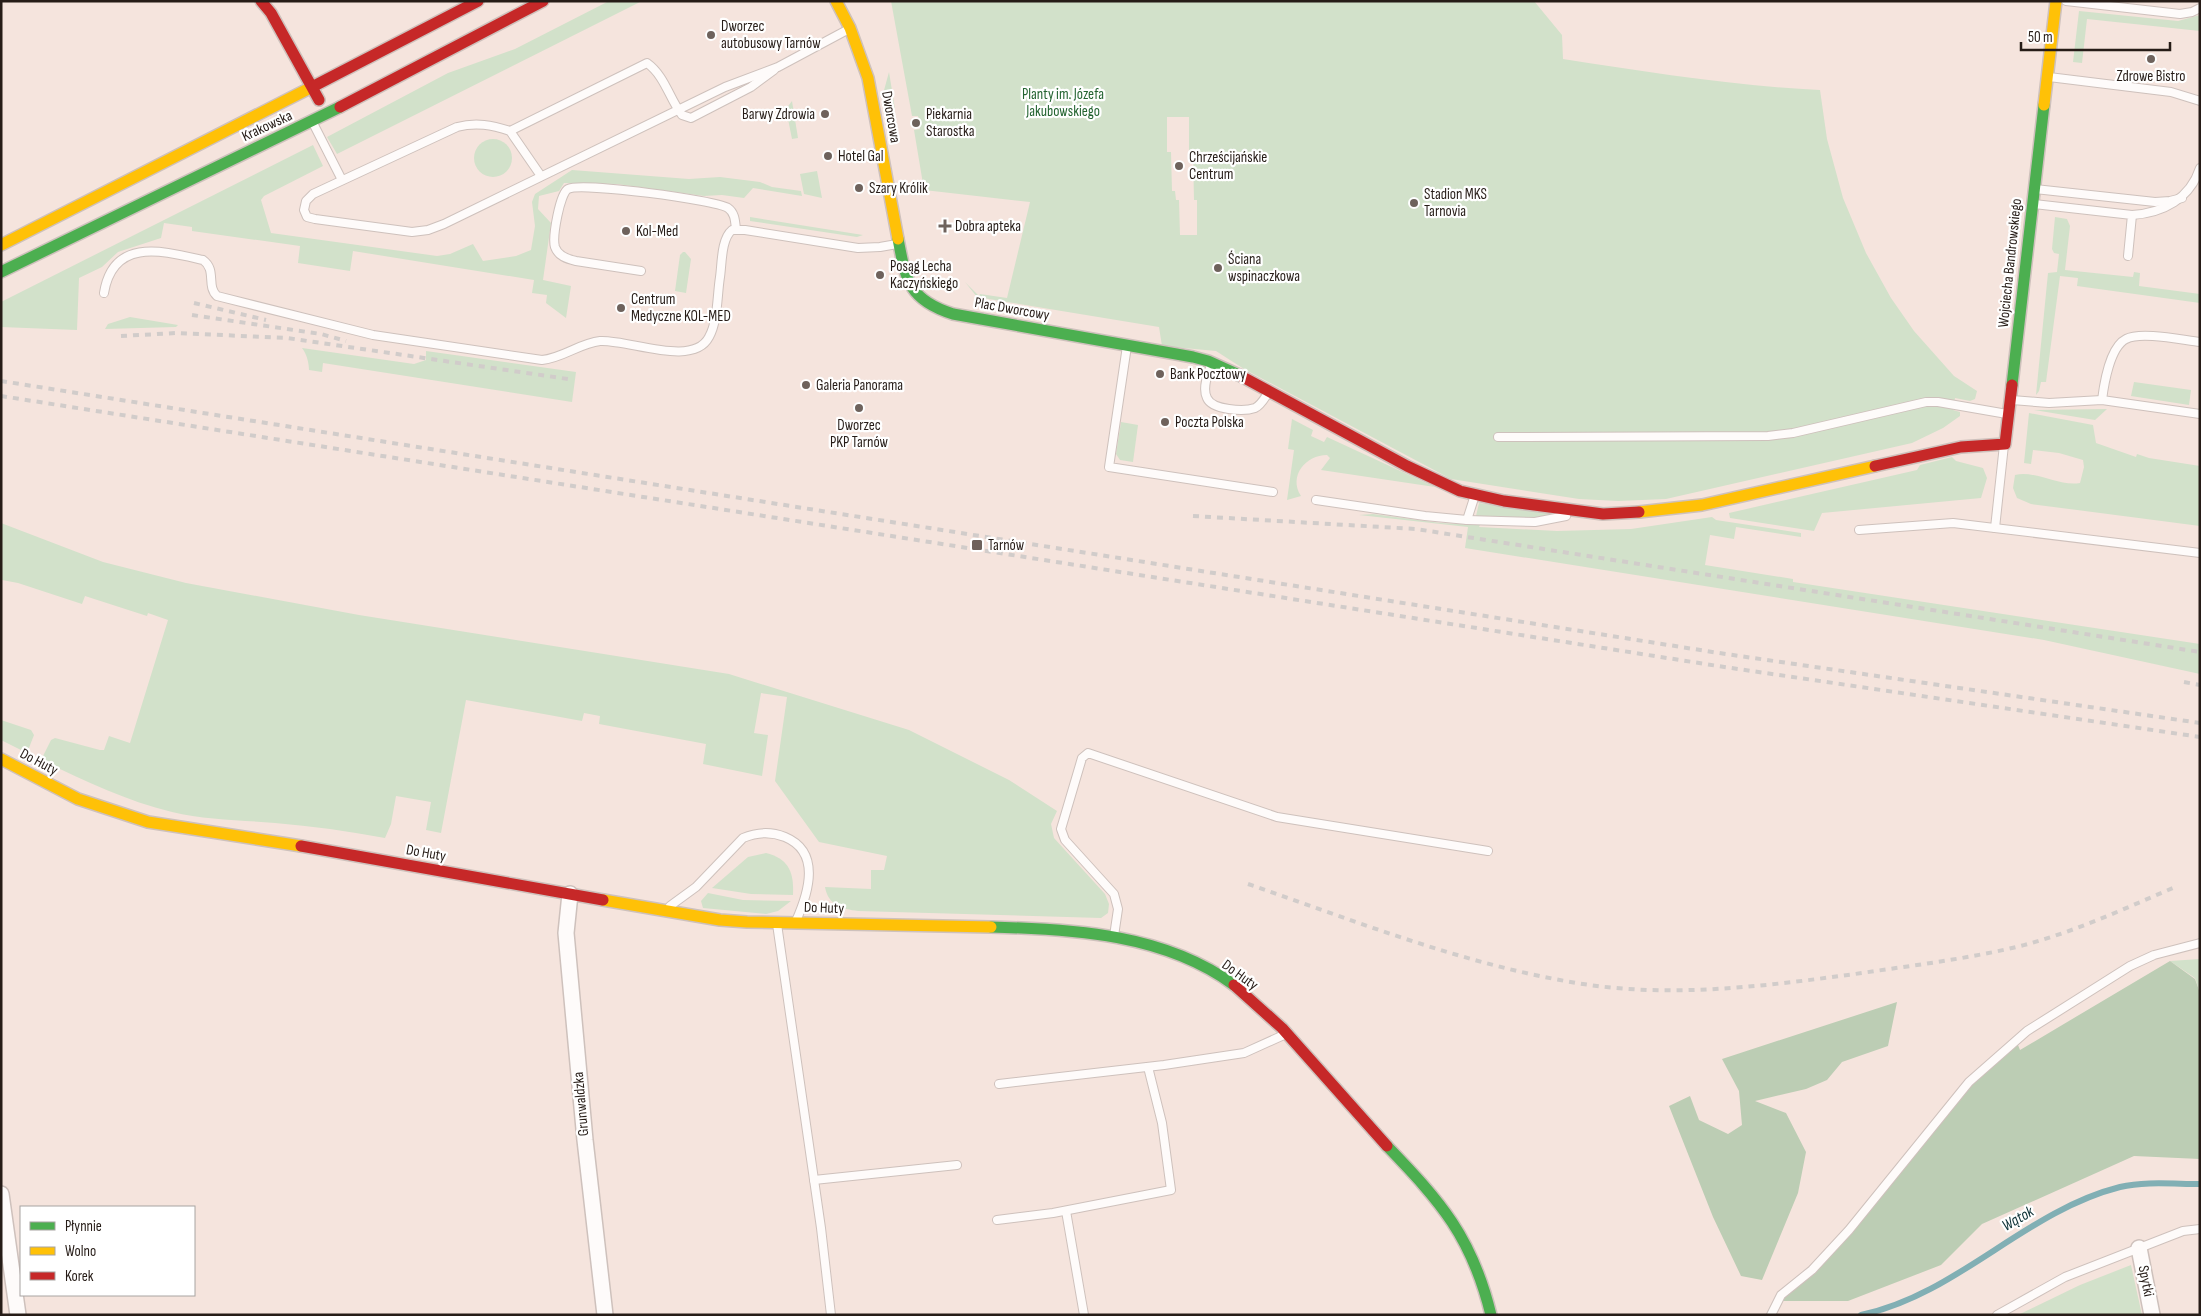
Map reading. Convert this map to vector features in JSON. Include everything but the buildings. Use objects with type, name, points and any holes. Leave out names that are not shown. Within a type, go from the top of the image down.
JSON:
[{"type":"street","points":[[261,1],[271,13],[326,114]]},
{"type":"street","name":"Krakowska","points":[[1,245],[313,88],[478,1]]},
{"type":"street","name":"Krakowska","points":[[1,272],[326,114],[543,1]]},
{"type":"street","name":"Dworcowa","points":[[836,1],[850,28],[868,78],[897,244]]},
{"type":"street","name":"Wojciecha Bandrowskiego","points":[[2004,444],[2056,1]]},
{"type":"street","name":"Plac Dworcowy","points":[[897,244],[904,271],[914,291],[924,302],[937,309],[953,314],[1127,344],[1212,362],[1407,466],[1475,495],[1582,511],[1628,514],[1661,511],[1737,497],[1961,447],[2004,444]]},
{"type":"street","name":"Do Huty","points":[[1,759],[78,799],[148,822],[342,853],[661,911],[720,920],[1067,930],[1114,936],[1135,941],[1190,961],[1228,982],[1260,1008],[1286,1034],[1331,1087],[1444,1208],[1465,1241],[1479,1272],[1491,1315]]},
{"type":"street","name":"Grunwaldzka","points":[[570,894],[566,933],[584,1140],[605,1315]]},
{"type":"street","points":[[1,1194],[18,1315]]},
{"type":"street","name":"Spytki","points":[[2139,1248],[2152,1315]]},
{"type":"lane","points":[[2066,1],[2180,14],[2192,12],[2200,8]]},
{"type":"lane","points":[[510,131],[647,63],[656,69],[663,79],[678,110],[687,117],[696,117],[850,28]]},
{"type":"lane","points":[[541,176],[510,131],[488,125],[467,124],[308,197],[304,205],[305,215],[315,219],[412,232],[428,230],[444,224],[746,78],[778,68]]},
{"type":"lane","points":[[2047,77],[2171,92],[2200,102]]},
{"type":"lane","points":[[312,121],[342,180]]},
{"type":"lane","points":[[2032,203],[2132,215],[2152,212],[2171,205],[2182,198],[2195,182],[2200,168]]},
{"type":"lane","points":[[641,271],[576,261],[568,259],[558,252],[554,244],[560,200],[564,192],[572,187],[619,189],[712,203],[733,213],[736,229]]},
{"type":"lane","points":[[2033,188],[2154,202],[2170,202],[2182,198]]},
{"type":"lane","points":[[2128,256],[2132,215]]},
{"type":"lane","points":[[104,292],[106,282],[112,270],[120,260],[128,254],[148,251],[203,260],[209,264],[212,271],[212,288],[217,296],[373,335],[542,360],[556,358],[599,341],[681,352],[696,349],[708,338],[714,316],[727,236],[732,230],[736,229],[858,248],[897,244]]},
{"type":"lane","points":[[2102,400],[2104,385],[2114,353],[2125,339],[2139,335],[2200,342]]},
{"type":"lane","points":[[1127,344],[1109,467],[1273,492]]},
{"type":"lane","points":[[1212,362],[1205,390],[1207,399],[1214,405],[1226,409],[1249,410],[1261,403],[1269,391]]},
{"type":"lane","points":[[2010,400],[2049,403],[2102,400],[2200,414]]},
{"type":"lane","points":[[1498,437],[1768,436],[1793,433],[1926,402],[1938,402],[2008,414]]},
{"type":"lane","name":"Wojciecha Bandrowskiego","points":[[1996,528],[2004,444]]},
{"type":"lane","points":[[1467,520],[1475,495]]},
{"type":"lane","points":[[1316,500],[1425,516],[1467,520],[1535,522],[1555,520],[1582,511]]},
{"type":"lane","points":[[1859,530],[1953,523],[2200,553]]},
{"type":"lane","points":[[1114,936],[1118,909],[1114,894],[1065,840],[1061,829],[1082,758],[1088,753],[1264,813],[1488,852]]},
{"type":"lane","points":[[661,911],[675,904],[696,887],[743,838],[752,834],[768,832],[795,842],[803,849],[808,862],[807,887],[795,922]]},
{"type":"lane","points":[[777,922],[814,1180],[831,1315]]},
{"type":"lane","points":[[1771,1315],[1781,1295],[1812,1270],[1849,1230],[1969,1082],[2027,1031],[2130,966],[2154,955],[2200,943]]},
{"type":"lane","points":[[999,1084],[1148,1067],[1244,1053],[1286,1034]]},
{"type":"lane","points":[[997,1220],[1066,1211],[1172,1190],[1162,1123],[1148,1067]]},
{"type":"lane","points":[[814,1180],[957,1165]]},
{"type":"lane","points":[[1066,1211],[1084,1315]]},
{"type":"lane","points":[[1997,1315],[2066,1277],[2184,1231],[2200,1228]]},
{"type":"green space","points":[[609,1],[642,1],[337,154],[327,137],[448,73],[515,49]]},
{"type":"green space","name":"Planty im. Józefa Jakubowskiego","points":[[891,1],[1534,1],[1562,35],[1563,59],[1723,82],[1820,90],[1827,139],[1843,198],[1866,253],[1891,298],[1914,331],[1954,376],[1977,391],[1975,399],[1970,401],[1955,398],[1953,410],[1960,412],[1960,416],[1943,428],[1912,443],[1666,499],[1618,501],[1579,499],[1451,479],[1244,369],[1216,351],[1162,346],[1159,327],[977,297],[965,282],[979,296],[980,294],[1007,298],[1030,202],[924,190],[914,130],[920,129],[918,116],[912,116]],"holes":[[[1167,117],[1189,117],[1189,152],[1193,152],[1194,200],[1197,200],[1197,235],[1180,235],[1179,200],[1176,200],[1175,191],[1172,191],[1171,152],[1167,152]]]},
{"type":"green space","points":[[2079,11],[2178,21],[2200,15],[2200,31],[2087,19],[2082,63],[2073,62]]},
{"type":"green space","points":[[889,72],[895,109],[883,94]]},
{"type":"green space","points":[[792,101],[798,138],[792,139],[786,109]]},
{"type":"green space","points":[[493,139],[506,145],[512,158],[506,171],[493,177],[480,171],[474,158],[480,145]]},
{"type":"green space","points":[[313,145],[323,166],[264,196],[261,200],[271,233],[437,256],[450,254],[473,244],[483,261],[516,256],[531,250],[535,226],[532,202],[535,194],[572,170],[689,179],[720,177],[760,182],[772,187],[801,191],[802,196],[753,188],[744,198],[722,195],[704,196],[617,184],[564,183],[559,191],[539,196],[538,209],[551,223],[543,280],[571,286],[566,318],[546,303],[547,295],[532,293],[534,280],[353,251],[350,271],[298,263],[300,246],[192,231],[192,227],[164,223],[161,238],[118,252],[102,267],[79,278],[77,330],[1,327],[1,302]]},
{"type":"green space","points":[[817,171],[822,198],[804,194],[800,174]]},
{"type":"green space","points":[[750,217],[863,235],[857,237],[750,221]]},
{"type":"green space","points":[[2055,217],[2067,219],[2070,226],[2065,270],[2133,277],[2134,272],[2140,273],[2139,286],[2200,294],[2200,303],[2077,286],[2078,278],[2060,276],[2046,382],[2041,382],[2036,395],[2048,273],[2057,272],[2059,254],[2054,253],[2052,249]]},
{"type":"green space","points":[[683,252],[691,259],[686,293],[675,291],[680,255]]},
{"type":"green space","points":[[130,317],[178,325],[176,327],[105,329],[108,324]]},
{"type":"green space","points":[[302,348],[414,364],[426,360],[426,351],[576,372],[572,402],[323,363],[322,372],[309,370]]},
{"type":"green space","points":[[2134,382],[2191,390],[2189,405],[2131,396]]},
{"type":"green space","points":[[2107,409],[2095,420],[2034,410]]},
{"type":"green space","points":[[2029,413],[2093,425],[2096,443],[2136,457],[2137,454],[2149,458],[2200,466],[2200,526],[2031,504],[2017,498],[2013,488],[2015,475],[2031,475],[2072,484],[2080,483],[2084,467],[2083,460],[2059,453],[2033,450],[2031,464],[2024,463]]},
{"type":"green space","points":[[1292,419],[1313,430],[1311,436],[1324,442],[1327,437],[1435,487],[1321,470],[1330,458],[1327,455],[1312,459],[1301,468],[1297,481],[1301,496],[1287,500],[1294,450],[1288,449]]},
{"type":"green space","points":[[1121,422],[1138,425],[1133,462],[1120,460],[1116,454]]},
{"type":"green space","points":[[1952,457],[1956,461],[1983,468],[1987,478],[1981,498],[1822,513],[1814,531],[1730,518],[1729,513],[1917,470],[1920,465]]},
{"type":"green space","points":[[1479,503],[1557,514],[1541,518],[1476,516]]},
{"type":"green space","points":[[1373,514],[1441,523],[1480,525],[1479,527],[1557,531],[1631,529],[1712,517],[1716,520],[1801,533],[1801,537],[1736,527],[1734,539],[1710,535],[1705,565],[1793,579],[1793,582],[2200,644],[2200,674],[2044,640],[1465,548],[1468,527],[1359,515]]},
{"type":"green space","points":[[1,523],[103,562],[186,583],[359,615],[729,674],[909,730],[1009,780],[1057,811],[1051,824],[1054,838],[1105,894],[1109,904],[1108,913],[1101,918],[858,911],[837,905],[829,898],[825,887],[871,889],[871,870],[884,870],[887,856],[819,842],[775,781],[787,697],[761,693],[754,733],[768,735],[762,776],[703,764],[706,744],[599,724],[600,716],[584,713],[582,721],[466,700],[441,833],[426,830],[431,802],[396,796],[391,824],[385,838],[303,826],[197,817],[138,802],[41,760],[51,740],[55,738],[100,750],[104,750],[109,736],[130,743],[168,620],[148,613],[147,616],[85,596],[82,604],[18,583],[2,580],[1,582]]},
{"type":"green space","points":[[1,720],[31,730],[34,735],[27,753],[1,740]]},
{"type":"green space","points":[[766,853],[785,863],[791,873],[793,895],[751,894],[712,888],[748,857]]},
{"type":"green space","points":[[708,893],[743,900],[791,901],[778,911],[766,914],[703,908],[701,901]]},
{"type":"green space","points":[[2200,959],[2200,993],[2195,978],[2170,961]]},
{"type":"green space","points":[[2170,961],[2195,979],[2200,993],[2200,1159],[2134,1156],[1982,1224],[1941,1265],[1848,1301],[1777,1301],[1832,1251],[1959,1095],[2016,1040],[2020,1050]]},
{"type":"green space","points":[[1897,1002],[1888,1046],[1842,1062],[1827,1080],[1806,1089],[1755,1101],[1786,1113],[1806,1152],[1798,1193],[1762,1280],[1741,1276],[1713,1217],[1669,1106],[1690,1096],[1699,1120],[1728,1134],[1742,1125],[1739,1091],[1722,1059]]},
{"type":"green space","points":[[2131,1265],[2142,1315],[2018,1315],[2080,1285]]},
{"type":"waterway","name":"Wątok","points":[[1861,1315],[1896,1305],[1929,1290],[2053,1214],[2086,1199],[2130,1185],[2149,1183],[2200,1184]]},
{"type":"railway","points":[[194,303],[266,320]]},
{"type":"railway","points":[[192,315],[321,334],[346,341]]},
{"type":"railway","points":[[121,336],[177,333],[287,338],[568,379]]},
{"type":"railway","points":[[1,381],[1719,653],[2200,723]]},
{"type":"railway","points":[[1,396],[1718,666],[2200,737]]},
{"type":"railway","points":[[1193,516],[1416,529],[2200,652]]},
{"type":"railway","points":[[2184,682],[2200,685]]},
{"type":"railway","points":[[1248,884],[1372,928],[1498,966],[1583,984],[1651,990],[1719,989],[1788,983],[1992,952],[2033,943],[2074,929],[2173,888]]},
{"type":"traffic: fast","points":[[2012,385],[2044,105]]},
{"type":"traffic: fast","points":[[1,272],[340,107]]},
{"type":"traffic: fast","points":[[898,239],[907,277],[912,287],[927,302],[953,314],[1193,357],[1208,361],[1239,375]]},
{"type":"traffic: fast","points":[[991,927],[1086,933],[1148,945],[1178,955],[1207,968],[1234,985]]},
{"type":"traffic: fast","points":[[1387,1146],[1423,1185],[1452,1222],[1474,1264],[1491,1315]]},
{"type":"traffic: slow","points":[[836,1],[850,28],[868,78],[898,239]]},
{"type":"traffic: slow","points":[[2044,105],[2056,1]]},
{"type":"traffic: slow","points":[[1,245],[314,86]]},
{"type":"traffic: slow","points":[[1639,512],[1702,505],[1875,466]]},
{"type":"traffic: slow","points":[[1,759],[78,799],[148,822],[301,846]]},
{"type":"traffic: slow","points":[[603,900],[720,920],[747,922],[991,927]]},
{"type":"traffic: jam","points":[[261,1],[271,13],[319,100]]},
{"type":"traffic: jam","points":[[314,86],[478,1]]},
{"type":"traffic: jam","points":[[340,107],[543,1]]},
{"type":"traffic: jam","points":[[1239,375],[1407,466],[1460,491],[1504,501],[1603,514],[1639,512]]},
{"type":"traffic: jam","points":[[1875,466],[1961,447],[2005,444],[2012,385]]},
{"type":"traffic: jam","points":[[301,846],[603,900]]},
{"type":"traffic: jam","points":[[1234,985],[1282,1028],[1387,1146]]},
{"type":"place","name":"Dworzec autobusowy Tarnów","points":[[711,35]]},
{"type":"place","name":"Zdrowe Bistro","points":[[2151,59]]},
{"type":"place","name":"Barwy Zdrowia","points":[[825,114]]},
{"type":"place","name":"Piekarnia Starostka","points":[[916,123]]},
{"type":"place","name":"Hotel Gal","points":[[828,156]]},
{"type":"place","name":"Chrześcijańskie Centrum","points":[[1179,166]]},
{"type":"place","name":"Szary Królik","points":[[859,188]]},
{"type":"place","name":"Stadion MKS Tarnovia","points":[[1414,203]]},
{"type":"place","name":"Dobra apteka","points":[[945,226]]},
{"type":"place","name":"Kol-Med","points":[[626,231]]},
{"type":"place","name":"Ściana wspinaczkowa","points":[[1218,268]]},
{"type":"place","name":"Posąg Lecha Kaczyńskiego","points":[[880,275]]},
{"type":"place","name":"Centrum Medyczne KOL-MED","points":[[621,308]]},
{"type":"place","name":"Bank Pocztowy","points":[[1160,374]]},
{"type":"place","name":"Galeria Panorama","points":[[806,385]]},
{"type":"place","name":"Dworzec PKP Tarnów","points":[[859,408]]},
{"type":"place","name":"Poczta Polska","points":[[1165,422]]},
{"type":"place","name":"Tarnów","points":[[977,545]]}]
